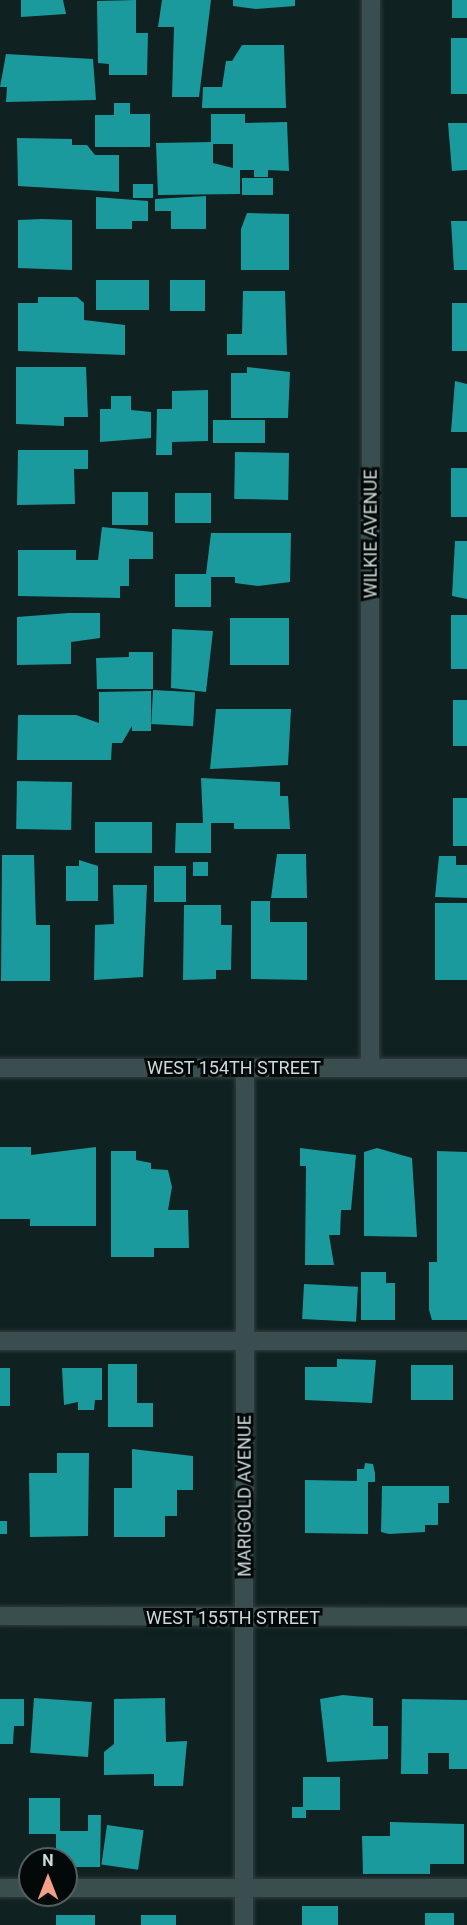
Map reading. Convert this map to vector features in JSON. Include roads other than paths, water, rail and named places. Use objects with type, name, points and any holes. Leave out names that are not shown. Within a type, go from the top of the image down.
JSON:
[{"type":"street","name":"WILKIE AVENUE","points":[[370,1068],[371,0]]},
{"type":"street","name":"WEST 154TH STREET","points":[[0,1068],[467,1068]]},
{"type":"street","name":"MARIGOLD AVENUE","points":[[244,1925],[245,1068]]},
{"type":"street","points":[[0,1341],[467,1341]]},
{"type":"street","name":"WEST 155TH STREET","points":[[0,1616],[467,1617]]},
{"type":"street","points":[[0,1888],[18,1888]]},
{"type":"street","points":[[78,1888],[467,1888]]}]
